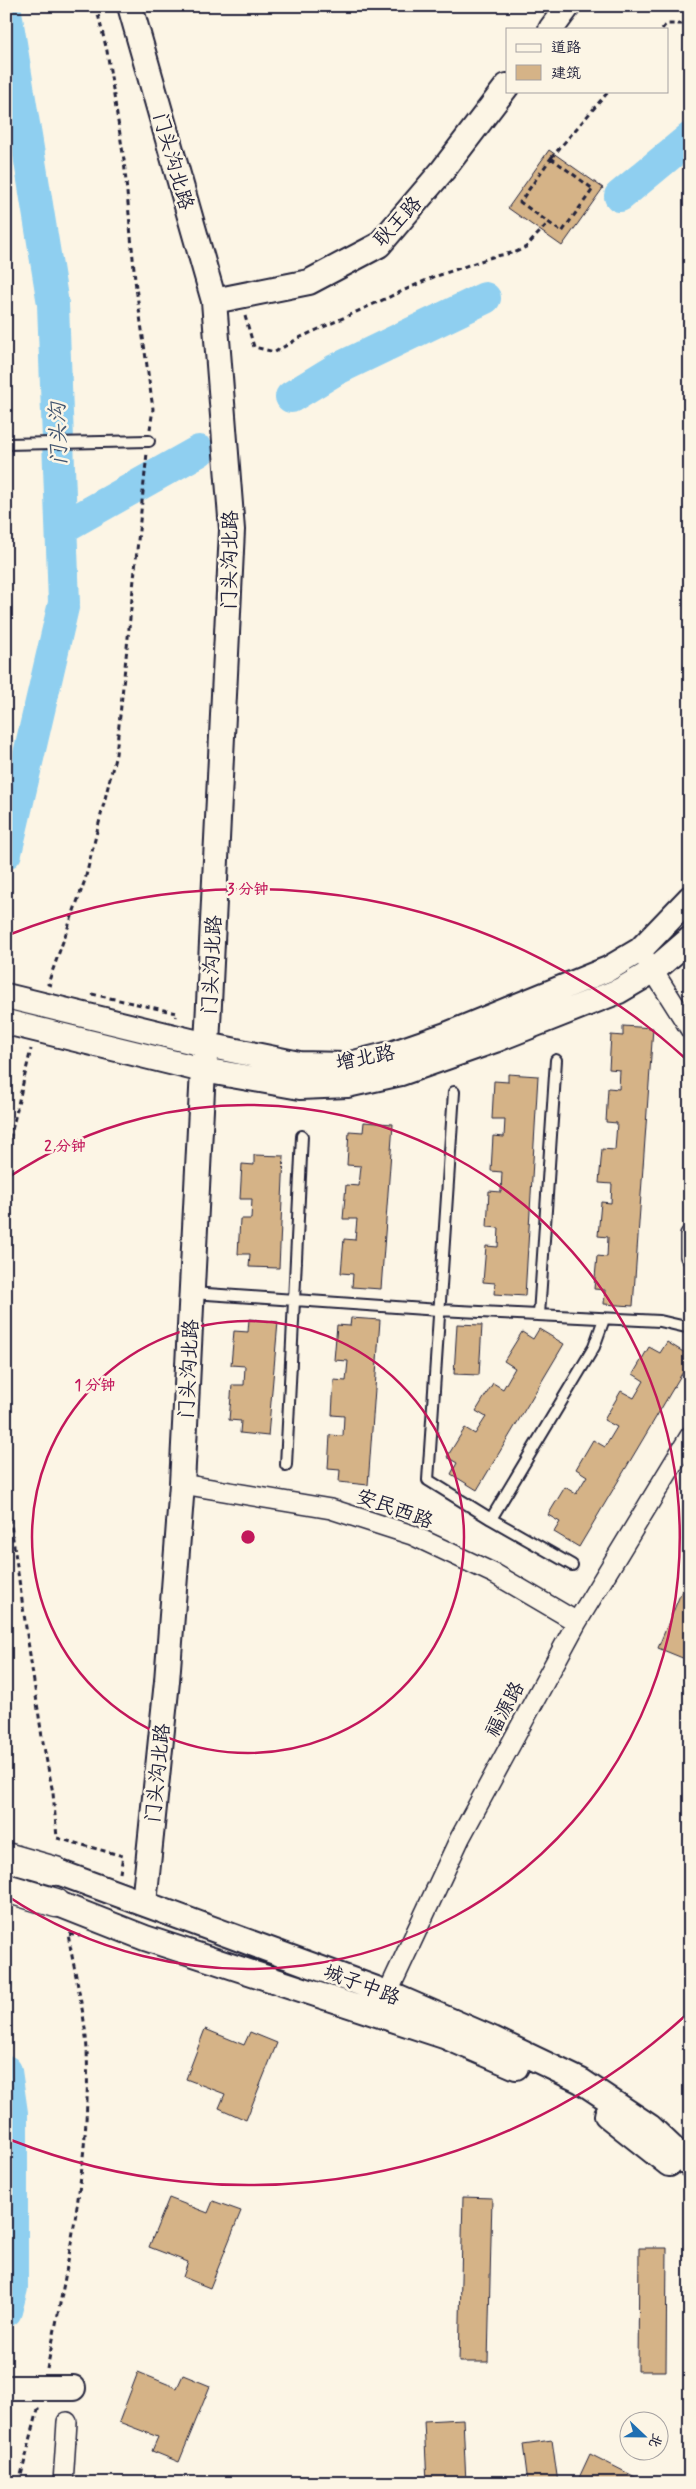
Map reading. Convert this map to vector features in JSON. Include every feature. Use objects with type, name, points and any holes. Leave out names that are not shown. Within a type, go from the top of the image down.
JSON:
[{"type":"main road","name":"城子中路","points":[[6,1857],[55,1871]]},
{"type":"main road","points":[[6,1888],[56,1903]]},
{"type":"street","name":"门头沟北路","points":[[130,6],[214,301],[232,530],[207,1045],[203,1070],[182,1484],[167,1681],[144,1903]]},
{"type":"street","points":[[552,28],[568,6]]},
{"type":"street","name":"耿王路","points":[[214,301],[309,282],[379,245],[443,170],[506,87]]},
{"type":"street","name":"增北路","points":[[6,996],[207,1045],[299,1064],[346,1065],[394,1053],[446,1035],[608,969],[640,950],[690,898]]},
{"type":"street","name":"增北路","points":[[6,1022],[36,1039],[300,1087],[348,1086],[401,1073],[494,1040],[619,990],[653,971],[690,939]]},
{"type":"street","points":[[640,950],[690,1029]]},
{"type":"street","points":[[690,1235],[690,1256]]},
{"type":"street","name":"福源路","points":[[378,2015],[387,1992],[460,1838],[577,1622],[690,1436]]},
{"type":"street","name":"安民西路","points":[[182,1484],[331,1509],[412,1535],[495,1574],[577,1622]]},
{"type":"street","name":"城子中路","points":[[55,1871],[387,1992],[493,2039],[581,2081],[650,2128],[690,2165]]},
{"type":"street","name":"城子中路","points":[[56,1903],[145,1938],[444,2036],[579,2094],[690,2180]]},
{"type":"street","points":[[6,2388],[73,2388]]},
{"type":"street","points":[[63,2483],[67,2422]]},
{"type":"lane","points":[[6,444],[149,441]]},
{"type":"lane","points":[[539,1315],[556,1060]]},
{"type":"lane","points":[[454,1092],[428,1480],[491,1519],[572,1565]]},
{"type":"lane","points":[[286,1464],[302,1136]]},
{"type":"lane","points":[[192,1293],[439,1310],[604,1319],[660,1320],[690,1328]]},
{"type":"lane","points":[[491,1519],[594,1347],[604,1319]]},
{"type":"path","points":[[57,986],[48,984],[85,880],[116,754],[145,465],[153,409],[135,280],[124,160],[107,51],[96,6]]},
{"type":"path","points":[[663,28],[666,24],[690,24]]},
{"type":"path","points":[[551,158],[593,189],[562,232],[520,202],[551,158],[607,92]]},
{"type":"path","points":[[239,296],[254,347],[275,352],[299,338],[431,278],[492,257],[516,252],[526,247],[548,223]]},
{"type":"path","points":[[85,992],[177,1013],[171,1036]]},
{"type":"path","points":[[6,1156],[31,1048],[36,1039]]},
{"type":"path","points":[[6,1491],[42,1737],[53,1793],[57,1838],[123,1856],[116,1893]]},
{"type":"path","points":[[19,2483],[43,2388],[67,2265],[86,2117],[87,2048],[68,1934],[88,1938]]},
{"type":"building","points":[[549,150],[603,188],[562,246],[508,208]]},
{"type":"building","points":[[623,1026],[653,1028],[633,1306],[604,1304],[605,1290],[594,1289],[597,1256],[607,1257],[608,1237],[598,1236],[601,1202],[611,1203],[612,1184],[599,1183],[602,1149],[615,1150],[617,1123],[606,1122],[608,1088],[619,1089],[620,1070],[609,1069],[611,1035],[623,1036]]},
{"type":"building","points":[[508,1074],[538,1076],[525,1296],[494,1294],[495,1283],[483,1282],[486,1246],[498,1247],[499,1228],[487,1227],[489,1191],[501,1192],[502,1172],[491,1171],[493,1136],[504,1137],[505,1119],[492,1119],[494,1081],[508,1082]]},
{"type":"building","points":[[364,1122],[393,1124],[381,1289],[352,1287],[353,1274],[341,1273],[344,1239],[355,1240],[357,1219],[343,1219],[346,1185],[359,1186],[361,1166],[347,1165],[349,1131],[363,1132]]},
{"type":"building","points":[[254,1155],[284,1156],[279,1268],[249,1267],[250,1254],[238,1254],[240,1219],[251,1219],[252,1199],[240,1199],[242,1164],[254,1165]]},
{"type":"building","points":[[351,1318],[380,1320],[368,1485],[339,1482],[340,1470],[328,1469],[330,1435],[343,1436],[344,1416],[332,1415],[334,1380],[346,1381],[348,1361],[334,1360],[337,1325],[350,1326]]},
{"type":"building","points":[[249,1319],[278,1322],[268,1436],[240,1433],[241,1421],[229,1420],[232,1385],[244,1385],[245,1366],[231,1365],[234,1331],[248,1332]]},
{"type":"building","points":[[457,1324],[482,1325],[479,1375],[454,1374]]},
{"type":"building","points":[[539,1329],[564,1344],[477,1490],[451,1474],[457,1463],[447,1457],[465,1428],[475,1434],[486,1417],[476,1411],[493,1383],[503,1389],[515,1368],[504,1361],[522,1332],[533,1339]]},
{"type":"building","points":[[667,1342],[690,1356],[690,1360],[579,1547],[554,1532],[560,1522],[548,1515],[565,1487],[576,1494],[587,1476],[576,1469],[593,1440],[605,1447],[617,1427],[604,1420],[621,1391],[634,1398],[644,1381],[633,1374],[649,1347],[660,1353]]},
{"type":"building","points":[[690,1571],[690,1661],[658,1648]]},
{"type":"building","points":[[205,2029],[244,2045],[250,2032],[277,2043],[246,2120],[219,2108],[225,2094],[186,2079]]},
{"type":"building","points":[[463,2197],[492,2198],[488,2362],[459,2362]]},
{"type":"building","points":[[169,2198],[208,2213],[213,2201],[241,2211],[210,2288],[183,2277],[188,2262],[149,2247]]},
{"type":"building","points":[[639,2248],[667,2248],[666,2371],[638,2371]]},
{"type":"building","points":[[138,2372],[177,2388],[183,2375],[210,2386],[179,2462],[152,2451],[158,2437],[119,2422]]},
{"type":"building","points":[[463,2419],[466,2483],[427,2483],[424,2421]]},
{"type":"building","points":[[552,2440],[558,2483],[528,2483],[523,2444]]},
{"type":"building","points":[[590,2454],[647,2483],[577,2482]]},
{"type":"waterway","name":"门头沟","points":[[6,12],[53,304],[64,603],[6,853]]},
{"type":"waterway","points":[[620,196],[690,138]]},
{"type":"waterway","points":[[291,397],[335,370],[485,298]]},
{"type":"waterway","points":[[62,528],[199,451]]},
{"type":"waterway","name":"门头沟","points":[[6,2071],[12,2113],[12,2288],[6,2311]]}]
